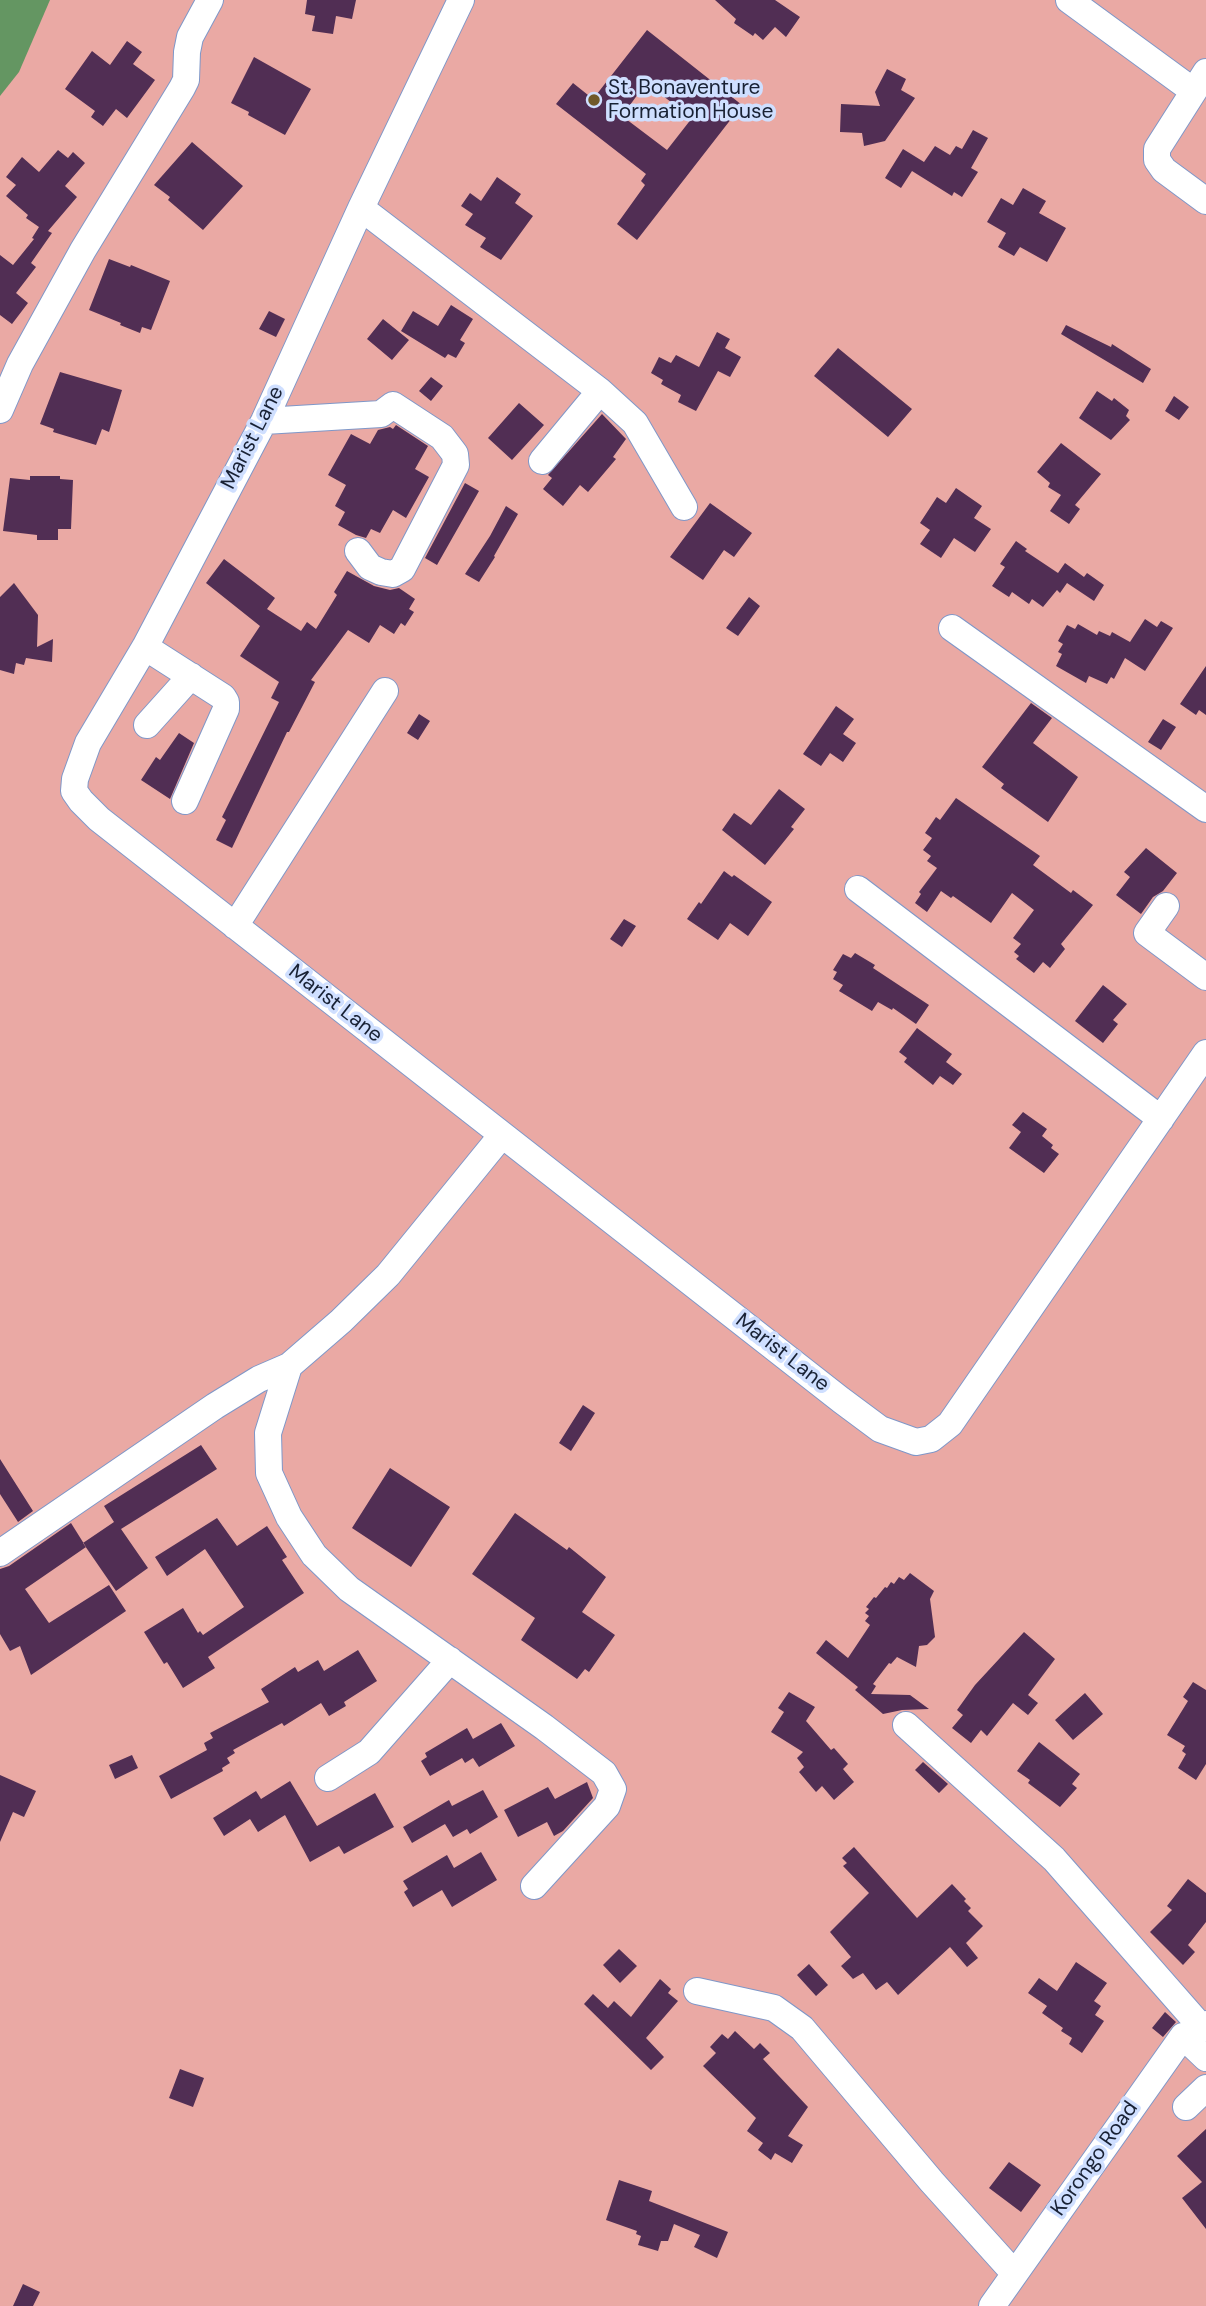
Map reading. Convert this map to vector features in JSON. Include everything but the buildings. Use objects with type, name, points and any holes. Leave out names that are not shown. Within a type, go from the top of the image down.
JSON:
[{"type":"street","points":[[0,410],[20,364],[83,250],[182,88],[186,80],[190,37],[209,0]]},
{"type":"street","name":"Marist Lane","points":[[461,0],[361,208],[264,421],[145,647],[88,743],[75,779],[74,791],[99,819],[880,1429],[916,1442],[931,1439],[950,1424],[1206,1053]]},
{"type":"street","points":[[1069,0],[1199,81],[1157,149],[1157,160],[1164,170],[1206,201]]},
{"type":"street","points":[[361,208],[600,391],[635,423],[684,507]]},
{"type":"street","points":[[542,461],[600,391]]},
{"type":"street","points":[[264,421],[382,414],[393,405],[442,437],[455,454],[456,465],[402,569],[393,574],[381,572],[370,567],[358,551]]},
{"type":"street","points":[[952,628],[1206,809]]},
{"type":"street","points":[[145,647],[223,696],[226,702],[226,709],[185,801]]},
{"type":"street","points":[[147,724],[191,676]]},
{"type":"street","points":[[235,926],[385,691]]},
{"type":"street","points":[[858,890],[1161,1119]]},
{"type":"street","points":[[1166,906],[1147,933],[1206,977]]},
{"type":"street","points":[[0,1553],[215,1406],[259,1379],[289,1366],[388,1275],[502,1135]]},
{"type":"street","points":[[289,1366],[268,1433],[270,1473],[289,1517],[314,1555],[349,1589],[544,1727],[604,1773],[612,1789],[607,1806],[534,1886]]},
{"type":"street","points":[[328,1778],[369,1752],[450,1660]]},
{"type":"street","points":[[906,1725],[1054,1859],[1197,2030],[1206,2058]]},
{"type":"street","points":[[697,1991],[774,2008],[802,2028],[932,2182],[1014,2273]]},
{"type":"street","name":"Korongo Road","points":[[992,2306],[1197,2030]]},
{"type":"street","points":[[1186,2107],[1206,2088]]},
{"type":"shaded area","points":[[0,0],[1206,0],[1206,2306],[0,2306]]},
{"type":"shaded area","points":[[0,0],[50,0],[19,72],[0,96]]},
{"type":"place","name":"St. Bonaventure Formation House","points":[[594,100]]}]
